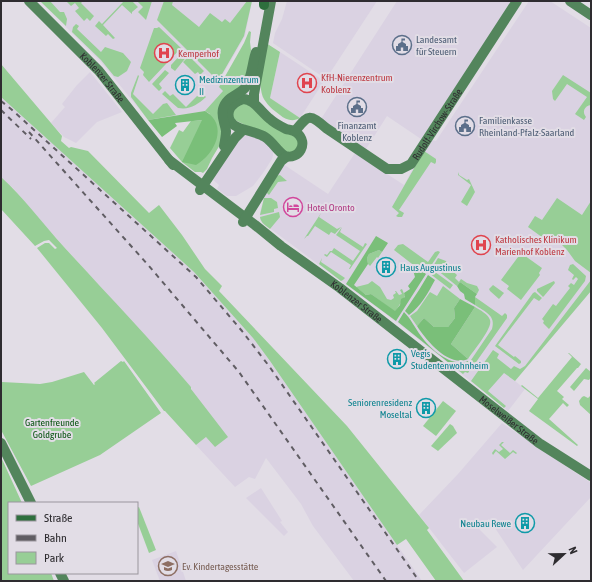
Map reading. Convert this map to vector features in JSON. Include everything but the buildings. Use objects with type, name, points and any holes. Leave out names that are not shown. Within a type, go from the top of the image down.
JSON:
[{"type":"street","name":"Koblenzer Straße","points":[[29,1],[99,70],[169,160],[241,217],[340,288],[431,360]]},
{"type":"street","name":"Rudolf-Virchow-Straße","points":[[306,119],[319,122],[387,169],[401,170],[407,167],[411,164],[517,1]]},
{"type":"street","points":[[570,1],[591,15]]},
{"type":"street","points":[[200,186],[204,176],[231,136],[232,124],[229,116],[230,108],[234,103],[243,99],[249,91],[266,2]]},
{"type":"street","points":[[254,103],[266,2]]},
{"type":"street","points":[[224,146],[226,133],[222,115],[223,109],[229,99],[242,90],[246,85],[251,75],[252,63],[256,52]]},
{"type":"street","points":[[255,87],[262,102],[277,116],[289,123],[297,123],[306,119]]},
{"type":"street","points":[[232,124],[237,128],[260,134],[283,154],[295,156],[301,151],[302,143],[297,133],[277,124],[266,116],[254,103],[248,99],[243,99]]},
{"type":"street","points":[[297,133],[306,119]]},
{"type":"street","name":"Rudolf-Virchow-Straße","points":[[297,133],[307,122],[326,128]]},
{"type":"street","points":[[200,186],[235,138],[243,130]]},
{"type":"street","points":[[241,217],[279,165],[283,154]]},
{"type":"street","name":"Moselweißer Straße","points":[[431,360],[539,444],[591,476]]},
{"type":"street","points":[[1,443],[30,502]]},
{"type":"shaded area","name":"Kemperhof","points":[[40,1],[252,1],[245,36],[219,81],[225,90],[205,111],[148,120],[102,63]]},
{"type":"shaded area","points":[[287,1],[377,1],[326,79],[273,43],[275,33],[282,19]]},
{"type":"shaded area","points":[[397,1],[512,1],[421,139],[387,116],[366,149],[321,119]]},
{"type":"shaded area","name":"Katholisches Klinikum Marienhof Koblenz","points":[[529,1],[550,1],[591,28],[591,291],[515,381],[525,389],[508,411],[399,324],[264,224],[260,220],[260,212],[264,198],[283,164],[328,194],[355,153],[404,185],[417,161],[431,140],[436,141]]},
{"type":"shaded area","points":[[280,52],[324,81],[300,118],[270,98]]},
{"type":"shaded area","points":[[90,72],[122,112],[97,122],[76,143],[64,137],[51,123],[65,107],[62,104],[77,85]]},
{"type":"shaded area","points":[[1,97],[194,272],[253,338],[422,581],[354,581],[313,526],[301,504],[266,458],[255,479],[249,477],[235,487],[196,445],[206,437],[191,387],[48,229],[13,188],[1,177]]},
{"type":"shaded area","points":[[242,134],[253,134],[273,148],[273,155],[263,173],[253,186],[236,196],[227,196],[217,189],[219,185],[212,179]]},
{"type":"shaded area","points":[[502,423],[591,483],[591,497],[523,570],[489,519],[479,529],[497,547],[464,573],[419,515],[458,474]]},
{"type":"shaded area","points":[[261,488],[282,521],[280,522],[288,532],[284,536],[246,498]]},
{"type":"shaded area","name":"Ev. Kindertagesstätte","points":[[176,551],[186,581],[160,581],[152,560]]},
{"type":"green space","points":[[40,1],[50,1],[60,12],[64,12],[67,19],[66,26]]},
{"type":"green space","points":[[83,1],[81,3],[94,16],[90,21],[87,18],[84,21],[75,11],[79,8],[75,3],[71,6],[67,2]]},
{"type":"green space","points":[[124,1],[132,1],[138,7],[132,12],[132,14],[122,5],[103,25],[115,38],[113,39],[108,34],[106,36],[95,26],[99,21],[102,24]]},
{"type":"green space","points":[[137,1],[152,1],[146,20],[138,12],[143,7]]},
{"type":"green space","points":[[164,1],[173,1],[172,5],[199,27],[210,13],[222,22],[225,19],[230,23],[247,1],[252,1],[244,36],[218,81],[157,20]]},
{"type":"green space","points":[[76,24],[79,26],[77,29],[101,52],[105,47],[123,53],[131,62],[127,71],[118,77],[114,76],[101,60],[72,32],[73,27]]},
{"type":"green space","points":[[159,27],[181,48],[149,82],[143,75],[144,72],[140,68],[154,28]]},
{"type":"green space","points":[[249,31],[251,32],[251,50],[249,71],[222,124],[221,143],[207,169],[203,173],[195,172],[182,162],[170,148],[179,130],[183,132],[191,121],[203,120],[210,114],[205,111],[223,91],[219,87],[244,43]]},
{"type":"green space","points":[[266,43],[280,52],[270,98],[300,118],[290,120],[282,117],[269,106],[263,96],[261,90],[261,74]]},
{"type":"green space","points":[[184,51],[188,55],[175,71],[171,68],[171,65]]},
{"type":"green space","points":[[189,56],[204,71],[200,75],[198,72],[195,74],[183,62]]},
{"type":"green space","points":[[1,64],[62,136],[61,141],[69,148],[71,147],[88,151],[149,213],[159,205],[205,269],[222,286],[219,291],[347,426],[429,528],[427,530],[464,581],[436,581],[406,539],[397,545],[253,338],[194,272],[1,97]]},
{"type":"green space","points":[[165,70],[169,73],[159,84],[162,88],[159,91],[152,84]]},
{"type":"green space","points":[[138,75],[139,76],[133,94],[153,114],[163,104],[167,103],[176,115],[148,120],[131,97],[131,93]]},
{"type":"green space","points":[[563,75],[591,93],[591,105],[584,110],[586,117],[584,120],[575,114],[587,97],[567,84],[555,101],[553,99],[552,91]]},
{"type":"green space","points":[[165,91],[170,96],[173,94],[186,107],[197,96],[199,97],[203,94],[206,97],[193,106],[186,108],[178,108],[162,94]]},
{"type":"green space","points":[[245,103],[298,139],[298,150],[287,154],[249,127],[233,119],[233,108]]},
{"type":"green space","points":[[205,111],[212,117],[216,124],[218,131],[217,139],[209,154],[196,165],[182,162],[202,120],[175,123],[177,126],[162,137],[148,120]]},
{"type":"green space","points":[[424,151],[436,159],[436,162],[435,164],[431,162],[399,210],[404,213],[402,217],[398,217],[396,216],[399,213],[392,207]]},
{"type":"green space","points":[[459,172],[459,175],[467,180],[469,179],[475,192],[467,206],[461,202],[471,185],[458,175]]},
{"type":"green space","points":[[280,175],[287,181],[278,182],[269,195],[266,192],[276,176]]},
{"type":"green space","points":[[1,177],[176,369],[228,437],[215,447],[206,437],[196,445],[164,411],[102,328],[37,248],[45,243],[49,243],[55,249],[57,248],[49,240],[35,246],[1,209]]},
{"type":"green space","points":[[264,198],[271,198],[277,202],[278,208],[274,209],[274,212],[260,215]]},
{"type":"green space","points":[[557,198],[582,215],[591,201],[591,273],[575,261],[559,242],[546,240],[528,227],[535,216],[542,220]]},
{"type":"green space","points":[[279,212],[280,217],[270,229],[261,221],[260,217]]},
{"type":"green space","points":[[321,213],[319,217],[337,229],[341,227],[335,234],[331,232],[329,235],[315,226],[304,239]]},
{"type":"green space","points":[[342,227],[340,232],[363,247],[365,243],[367,244],[350,269],[351,265],[331,252],[327,257],[324,255],[327,255],[334,248],[353,261],[360,251],[336,235]]},
{"type":"green space","points":[[376,236],[388,243],[382,252],[379,250],[369,254],[367,258],[368,264],[354,285],[366,295],[371,294],[395,311],[400,305],[401,299],[405,297],[404,293],[410,289],[408,286],[415,277],[413,270],[414,268],[418,268],[426,274],[396,321],[346,284]]},
{"type":"green space","points":[[403,244],[428,262],[435,252],[440,252],[427,272],[419,266],[416,267],[394,250],[398,245]]},
{"type":"green space","points":[[379,250],[382,252],[370,266],[367,258],[369,254]]},
{"type":"green space","points":[[521,253],[542,268],[539,273],[540,275],[521,300],[507,289],[509,286],[501,280]]},
{"type":"green space","points":[[322,258],[321,262],[345,278],[341,281],[319,264]]},
{"type":"green space","points":[[438,258],[446,261],[448,267],[457,275],[455,278],[459,282],[461,279],[467,283],[477,286],[479,290],[477,294],[460,282],[457,286],[437,270],[435,272],[453,285],[450,289],[429,273]]},
{"type":"green space","points":[[573,264],[586,276],[585,281],[549,329],[543,323],[544,321],[542,319],[553,304],[556,306],[570,288],[568,286],[571,283],[574,285],[578,279],[576,277],[573,280],[574,275],[568,270],[570,265]]},
{"type":"green space","points":[[428,275],[435,280],[421,303],[409,315],[405,311]]},
{"type":"green space","points":[[591,280],[591,291],[515,381],[504,373],[488,391],[506,406],[504,408],[471,381],[493,350],[499,354],[497,358],[511,369],[514,366],[520,369],[525,366]]},
{"type":"green space","points":[[372,281],[380,287],[387,299],[391,300],[394,298],[393,295],[396,293],[395,291],[399,295],[402,294],[400,290],[402,289],[405,296],[395,312],[371,294],[366,295],[356,287],[368,284]]},
{"type":"green space","points":[[554,281],[555,283],[543,297],[537,291],[537,289]]},
{"type":"green space","points":[[460,282],[477,294],[475,297],[475,305],[465,299],[464,294],[457,286]]},
{"type":"green space","points":[[493,285],[504,293],[499,299],[489,289]]},
{"type":"green space","points":[[443,286],[460,299],[454,308],[455,318],[448,327],[434,327],[424,318],[417,326],[410,316],[417,311],[430,292],[437,296]]},
{"type":"green space","points":[[535,292],[542,298],[539,301],[534,298],[498,345],[521,361],[519,364],[495,346]]},
{"type":"green space","points":[[475,297],[502,316],[505,313],[507,318],[474,365],[471,360],[492,329],[493,324],[489,314],[475,305]]},
{"type":"green space","points":[[460,299],[475,307],[451,344],[468,359],[461,361],[453,360],[439,351],[432,345],[417,326],[424,318],[434,327],[448,327],[455,318],[454,308]]},
{"type":"green space","points":[[475,307],[488,316],[490,324],[486,334],[468,359],[451,344]]},
{"type":"green space","points":[[404,312],[425,341],[442,356],[455,362],[468,361],[469,363],[458,365],[449,363],[398,322]]},
{"type":"green space","points":[[568,353],[581,364],[557,391],[564,397],[562,399],[569,405],[567,407],[563,403],[549,419],[578,445],[577,446],[529,411],[538,399],[521,386],[522,385],[538,398],[572,357]]},
{"type":"green space","name":"Gartenfreunde Goldgrube","points":[[121,361],[124,361],[161,413],[100,455],[31,486],[1,430],[2,382],[40,384],[52,382],[84,372],[94,385],[94,383]]},
{"type":"green space","points":[[449,363],[458,365],[469,363],[472,367],[468,373],[465,372],[463,374]]},
{"type":"green space","points":[[586,368],[591,372],[591,377],[589,380],[584,379],[574,391],[570,387]]},
{"type":"green space","points":[[591,395],[591,415],[580,405],[579,401],[584,396],[588,398]]},
{"type":"green space","points":[[443,401],[456,411],[436,436],[423,426]]},
{"type":"green space","points":[[450,424],[457,433],[438,451],[431,446]]},
{"type":"green space","points":[[504,442],[501,445],[510,453],[513,450],[517,453],[516,454],[513,452],[505,459],[496,451],[493,455],[492,453],[495,449],[499,452],[503,449],[499,445]]},
{"type":"green space","points":[[1,457],[22,502],[8,502],[8,574],[51,574],[54,581],[1,581]]},
{"type":"green space","points":[[138,508],[156,550],[149,553],[138,524]]},
{"type":"railway","points":[[1,101],[196,277],[242,331],[269,366],[419,581]]},
{"type":"railway","points":[[1,110],[31,139]]},
{"type":"railway","points":[[29,132],[149,266],[239,372],[386,581]]},
{"type":"place","name":"Landesamt für Steuern","points":[[402,45]]},
{"type":"place","name":"Kemperhof","points":[[164,53]]},
{"type":"place","name":"KfH-Nierenzentrum Koblenz","points":[[307,83]]},
{"type":"place","name":"Medizinzentrum II","points":[[185,85]]},
{"type":"place","name":"Finanzamt Koblenz","points":[[357,107]]},
{"type":"place","name":"Familienkasse Rheinland-Pfalz-Saarland","points":[[465,126]]},
{"type":"place","name":"Hotel Oronto","points":[[293,207]]},
{"type":"place","name":"Katholisches Klinikum Marienhof Koblenz","points":[[481,245]]},
{"type":"place","name":"Haus Augustinus","points":[[386,267]]},
{"type":"place","name":"Vegis Studentenwohnheim","points":[[397,359]]},
{"type":"place","name":"Seniorenresidenz Moseltal","points":[[426,408]]},
{"type":"place","name":"Neubau Rewe","points":[[525,523]]},
{"type":"place","name":"Ev. Kindertagesstätte","points":[[168,566]]}]
